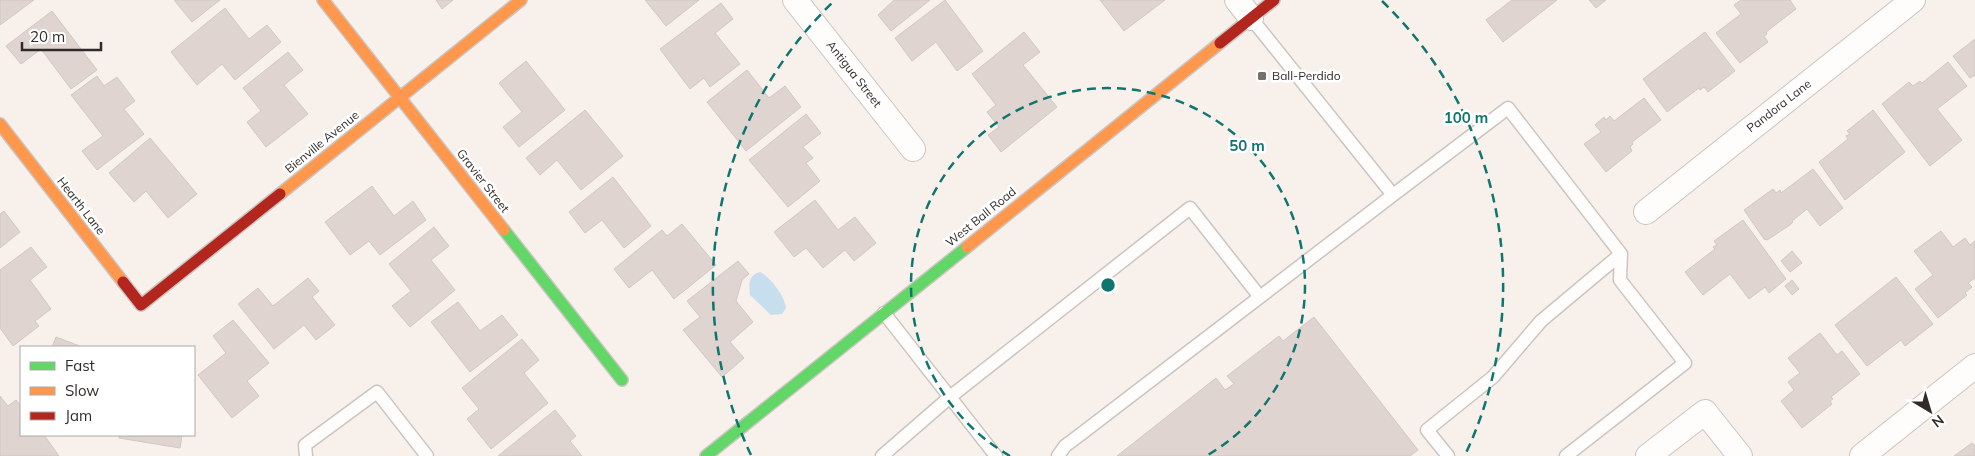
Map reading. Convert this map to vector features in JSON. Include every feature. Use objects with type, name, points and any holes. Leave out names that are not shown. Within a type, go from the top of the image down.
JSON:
[{"type":"street","name":"Gravier Street","points":[[322,0],[622,380]]},
{"type":"street","name":"Bienville Avenue","points":[[141,306],[521,0]]},
{"type":"street","name":"Antigua Street","points":[[795,0],[913,149]]},
{"type":"street","name":"West Ball Road","points":[[706,456],[884,313],[1244,9],[1274,0]]},
{"type":"street","name":"Pandora Lane","points":[[1646,212],[1912,0]]},
{"type":"street","name":"Hearth Lane","points":[[0,124],[141,306]]},
{"type":"street","points":[[1862,456],[1975,366]]},
{"type":"street","points":[[1648,456],[1705,412],[1740,456]]},
{"type":"lane","points":[[1244,9],[1393,194]]},
{"type":"lane","points":[[1058,456],[1065,446],[1508,108],[1621,254],[1620,280],[1685,363],[1566,456]]},
{"type":"lane","points":[[882,456],[950,397],[1190,208],[1260,297]]},
{"type":"lane","points":[[1448,456],[1427,430],[1493,377],[1541,321],[1621,254]]},
{"type":"lane","points":[[884,313],[996,456]]},
{"type":"lane","points":[[306,450],[377,392],[427,456]]},
{"type":"water","points":[[760,272],[772,282],[783,298],[786,308],[782,314],[771,315],[750,295],[751,278]]},
{"type":"building","points":[[0,0],[34,0],[0,25]]},
{"type":"building","points":[[174,0],[220,0],[192,22]]},
{"type":"building","points":[[436,0],[453,0],[442,9]]},
{"type":"building","points":[[645,0],[699,0],[666,26]]},
{"type":"building","points":[[894,0],[930,0],[891,31],[878,15]]},
{"type":"building","points":[[945,0],[983,51],[957,71],[936,42],[912,61],[895,38]]},
{"type":"building","points":[[1100,0],[1165,0],[1124,31]]},
{"type":"building","points":[[1512,0],[1557,0],[1503,42],[1486,20]]},
{"type":"building","points":[[1589,0],[1606,0],[1596,8]]},
{"type":"building","points":[[1741,0],[1790,0],[1796,9],[1766,32],[1767,34],[1764,36],[1768,42],[1740,63],[1716,33],[1741,14],[1734,5]]},
{"type":"building","points":[[721,3],[733,19],[715,33],[740,64],[710,87],[704,78],[690,89],[660,49]]},
{"type":"building","points":[[225,8],[249,39],[267,25],[281,42],[235,80],[222,64],[197,85],[171,52]]},
{"type":"building","points":[[52,11],[97,70],[71,89],[41,49],[21,64],[6,46]]},
{"type":"building","points":[[1024,32],[1040,52],[1023,65],[1057,107],[1001,152],[988,135],[999,127],[987,112],[996,105],[972,74]]},
{"type":"building","points":[[1705,32],[1735,71],[1708,92],[1704,87],[1700,90],[1699,88],[1667,112],[1643,79]]},
{"type":"building","points":[[1975,39],[1975,75],[1970,78],[1953,56]]},
{"type":"building","points":[[288,52],[303,70],[284,85],[308,114],[266,147],[247,122],[261,111],[243,88]]},
{"type":"building","points":[[526,61],[565,110],[519,147],[503,127],[522,112],[499,83]]},
{"type":"building","points":[[1948,62],[1967,86],[1937,109],[1962,140],[1930,166],[1882,104],[1909,82],[1913,86],[1920,81],[1922,83]]},
{"type":"building","points":[[747,70],[769,98],[785,86],[801,107],[746,151],[707,102]]},
{"type":"building","points":[[97,76],[104,86],[117,77],[135,101],[124,109],[144,134],[97,170],[82,151],[103,136],[71,95]]},
{"type":"building","points":[[1644,98],[1661,120],[1632,142],[1633,144],[1630,147],[1632,151],[1606,172],[1584,144],[1601,132],[1595,125],[1604,117],[1606,120],[1610,116],[1614,121]]},
{"type":"building","points":[[585,110],[623,156],[581,190],[557,160],[540,175],[526,158]]},
{"type":"building","points":[[1873,110],[1905,152],[1845,200],[1819,162],[1848,139],[1846,136],[1850,134],[1847,131]]},
{"type":"building","points":[[806,114],[821,133],[803,147],[813,158],[806,163],[820,181],[788,207],[749,160]]},
{"type":"building","points":[[150,138],[197,194],[168,218],[146,191],[134,202],[109,173]]},
{"type":"building","points":[[1813,169],[1843,208],[1820,226],[1807,209],[1792,221],[1790,225],[1767,240],[1764,239],[1744,210],[1773,189],[1776,193],[1780,190],[1781,193]]},
{"type":"building","points":[[613,177],[651,226],[624,248],[602,220],[585,233],[569,212]]},
{"type":"building","points":[[372,186],[394,216],[413,201],[426,220],[380,255],[369,241],[350,255],[325,222]]},
{"type":"building","points":[[815,200],[838,230],[855,217],[876,243],[854,261],[845,250],[823,268],[806,248],[794,257],[774,232]]},
{"type":"building","points":[[4,211],[20,232],[0,248],[0,214]]},
{"type":"building","points":[[1743,220],[1786,279],[1769,293],[1765,287],[1749,299],[1730,274],[1703,295],[1685,272],[1715,249],[1713,247],[1717,245],[1714,241]]},
{"type":"building","points":[[682,224],[716,265],[674,299],[652,270],[629,288],[614,269],[662,230],[667,236]]},
{"type":"building","points":[[434,227],[449,246],[431,260],[455,290],[410,327],[392,306],[411,291],[389,264]]},
{"type":"building","points":[[1941,231],[1953,247],[1965,238],[1970,245],[1975,241],[1975,278],[1968,283],[1972,287],[1965,293],[1967,295],[1938,318],[1915,289],[1933,275],[1914,251]]},
{"type":"building","points":[[31,247],[47,267],[30,280],[51,309],[35,321],[39,326],[13,346],[0,328],[0,270]]},
{"type":"building","points":[[1792,251],[1802,263],[1790,272],[1781,261]]},
{"type":"building","points":[[738,261],[749,274],[742,280],[736,301],[753,322],[730,342],[744,358],[722,377],[683,330],[700,317],[687,301]]},
{"type":"building","points":[[1896,277],[1933,324],[1905,346],[1901,340],[1867,366],[1835,325]]},
{"type":"building","points":[[308,278],[319,291],[312,297],[335,325],[316,340],[304,325],[274,349],[238,304],[258,288],[273,306]]},
{"type":"building","points":[[1792,280],[1799,289],[1792,295],[1785,286]]},
{"type":"building","points":[[458,302],[480,331],[502,315],[518,335],[470,372],[431,322]]},
{"type":"building","points":[[1314,317],[1418,450],[1410,456],[1117,456],[1216,378],[1225,390],[1234,384],[1227,376],[1279,336],[1283,341]]},
{"type":"building","points":[[233,320],[269,363],[247,381],[259,396],[232,418],[198,375],[226,353],[213,336]]},
{"type":"building","points":[[1820,333],[1837,355],[1842,351],[1860,374],[1831,397],[1833,399],[1830,401],[1832,404],[1802,428],[1781,401],[1794,390],[1788,382],[1800,373],[1788,358]]},
{"type":"building","points":[[56,337],[79,346],[52,346]]},
{"type":"building","points":[[522,339],[539,360],[524,373],[548,403],[491,449],[467,419],[479,409],[462,388]]},
{"type":"building","points":[[0,396],[8,406],[16,400],[20,405],[20,436],[45,436],[59,456],[0,456]]},
{"type":"building","points":[[555,410],[576,436],[570,441],[582,456],[498,456]]},
{"type":"building","points":[[119,436],[182,436],[180,448],[119,438]]},
{"type":"building","points":[[1972,443],[1975,446],[1975,456],[1954,456]]},
{"type":"traffic: fast","points":[[504,230],[622,380]]},
{"type":"traffic: fast","points":[[706,456],[967,247]]},
{"type":"traffic: slow","points":[[323,0],[504,230]]},
{"type":"traffic: slow","points":[[280,194],[521,0]]},
{"type":"traffic: slow","points":[[967,247],[1220,43]]},
{"type":"traffic: slow","points":[[0,124],[123,282]]},
{"type":"traffic: jam","points":[[1220,43],[1274,0]]},
{"type":"traffic: jam","points":[[123,282],[141,305],[280,194]]},
{"type":"place","name":"Ball-Perdido","points":[[1262,76]]}]
